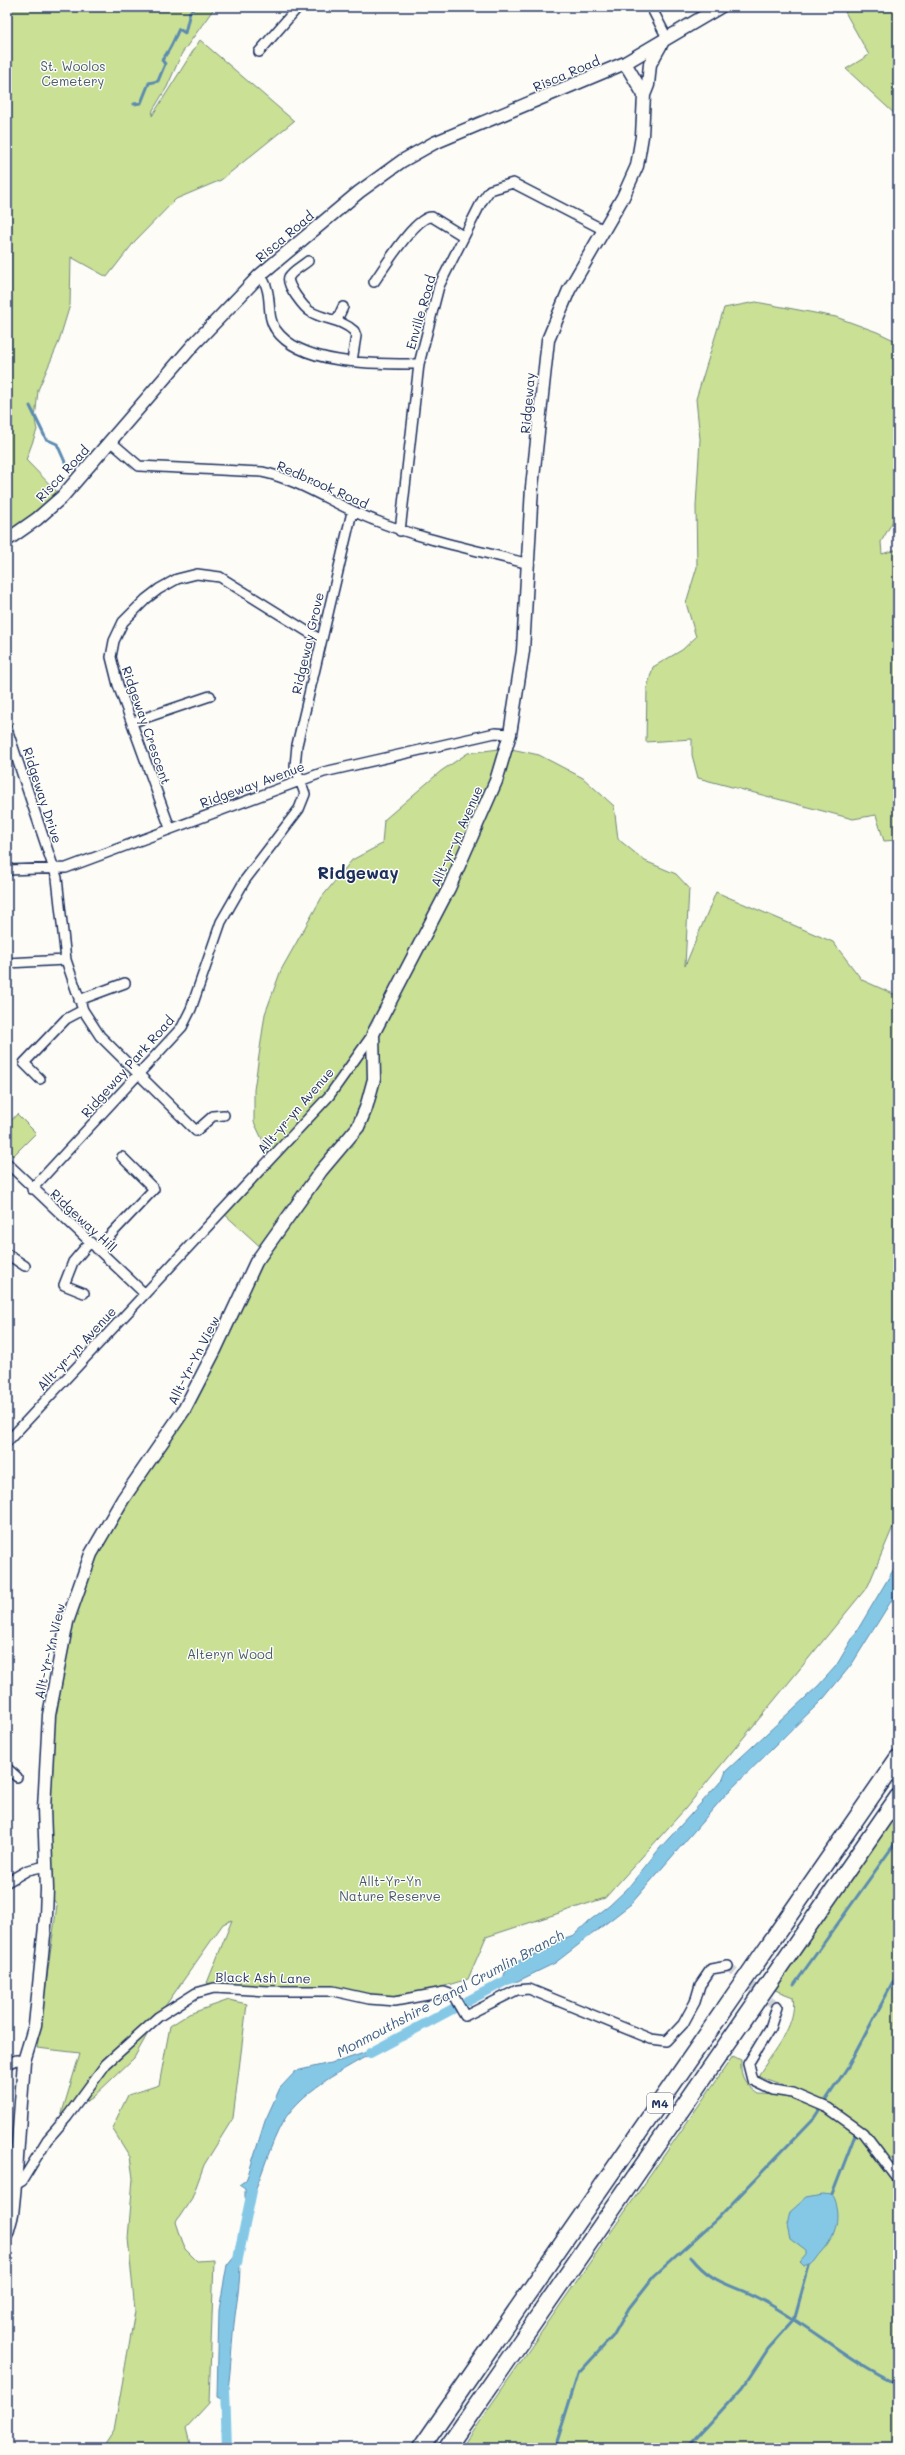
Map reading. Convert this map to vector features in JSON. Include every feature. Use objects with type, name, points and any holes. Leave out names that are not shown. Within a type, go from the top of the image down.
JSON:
[{"type":"highway","name":"M4","points":[[421,2448],[898,1758]]},
{"type":"highway","name":"M4","points":[[447,2448],[898,1797]]},
{"type":"street","points":[[258,52],[298,7]]},
{"type":"street","points":[[650,7],[665,40]]},
{"type":"street","name":"Risca Road","points":[[7,540],[37,519],[62,497],[194,344],[260,275],[359,192],[402,161],[434,143],[625,63],[720,7]]},
{"type":"street","name":"Ridgeway","points":[[510,734],[523,650],[529,564],[532,487],[548,340],[569,290],[624,197],[637,166],[642,136],[644,95],[648,85],[650,64],[665,40]]},
{"type":"street","points":[[625,63],[644,95]]},
{"type":"street","name":"Enville Road","points":[[400,531],[420,364],[439,286],[463,236],[490,190],[513,183],[604,230]]},
{"type":"street","points":[[374,282],[402,243],[421,219],[426,216],[432,217],[463,236]]},
{"type":"street","points":[[308,261],[289,277],[288,282],[290,287],[312,313],[337,320],[354,330],[356,336],[352,361]]},
{"type":"street","points":[[260,275],[267,288],[270,317],[275,329],[286,342],[306,352],[352,361],[373,364],[420,364]]},
{"type":"street","points":[[337,320],[343,307]]},
{"type":"street","name":"Redbrook Road","points":[[110,441],[139,466],[270,473],[352,512],[400,531],[529,564]]},
{"type":"street","name":"Ridgeway Grove","points":[[300,780],[295,766],[297,745],[320,640],[352,512]]},
{"type":"street","name":"Ridgeway Crescent","points":[[170,828],[133,722],[118,685],[111,657],[114,641],[124,622],[146,599],[177,579],[197,574],[220,577],[320,640]]},
{"type":"street","points":[[133,722],[210,696]]},
{"type":"street","name":"Ridgeway Drive","points":[[7,729],[53,869],[58,878],[66,960],[83,1010],[100,1036],[196,1131],[213,1116],[224,1115]]},
{"type":"street","name":"Ridgeway Avenue","points":[[7,870],[66,868],[170,828],[324,772],[487,734],[510,734]]},
{"type":"street","name":"Allt-yr-yn Avenue","points":[[7,1442],[329,1096],[373,1034],[422,942],[472,841],[496,781],[510,734]]},
{"type":"street","name":"Ridgeway Park Road","points":[[32,1189],[182,1027],[191,1009],[221,922],[245,880],[299,809],[305,794],[300,780]]},
{"type":"street","points":[[7,963],[66,960]]},
{"type":"street","points":[[79,1000],[125,983]]},
{"type":"street","points":[[40,1079],[24,1063],[66,1019],[83,1010]]},
{"type":"street","name":"Allt-Yr-Yn View","points":[[7,2233],[12,2215],[16,2184],[24,2061],[35,2025],[46,1916],[44,1809],[49,1715],[67,1622],[91,1554],[123,1499],[184,1410],[215,1350],[256,1262],[321,1171],[358,1127],[366,1108],[374,1079],[373,1034]]},
{"type":"street","points":[[98,1249],[154,1189],[122,1157]]},
{"type":"street","name":"Ridgeway Hill","points":[[7,1164],[145,1294]]},
{"type":"street","points":[[84,1293],[64,1285],[72,1262],[90,1242]]},
{"type":"street","points":[[7,1254],[25,1266]]},
{"type":"street","points":[[7,1768],[17,1777]]},
{"type":"street","points":[[7,1882],[28,1870],[46,1866]]},
{"type":"street","name":"Black Ash Lane","points":[[16,2184],[22,2182],[47,2140],[67,2117],[106,2064],[158,2017],[196,1993],[214,1988],[268,1991],[333,1991],[369,1999],[395,2001],[444,1992],[453,1995],[465,2016],[517,1990],[529,1989],[651,2040],[667,2042],[683,2024],[695,2002],[700,1984],[711,1969],[728,1966]]},
{"type":"street","points":[[777,2007],[770,2028],[748,2064],[752,2080],[773,2090],[793,2093],[814,2100],[828,2108],[863,2133],[898,2179]]},
{"type":"street","points":[[7,2064],[16,2060],[24,2061]]},
{"type":"green space","name":"St. Woolos Cemetery","points":[[7,7],[215,7],[182,53],[167,87],[153,110],[152,116],[200,40],[294,121],[221,180],[176,199],[135,241],[107,277],[71,257],[70,305],[58,344],[38,390],[35,420],[37,430],[26,460],[62,497],[7,540]]},
{"type":"green space","points":[[853,7],[898,7],[898,117],[846,69],[869,55],[845,12]]},
{"type":"green space","points":[[756,302],[836,317],[877,332],[898,342],[897,497],[893,521],[881,542],[882,554],[898,549],[898,840],[884,841],[876,815],[853,819],[698,778],[692,755],[692,739],[646,742],[647,688],[653,667],[682,650],[696,637],[686,603],[697,567],[696,506],[700,439],[696,399],[724,308]]},
{"type":"green space","points":[[507,748],[539,755],[583,778],[614,806],[618,839],[645,861],[676,874],[689,888],[685,966],[716,892],[833,942],[862,980],[898,996],[898,1515],[868,1586],[685,1809],[605,1898],[486,1937],[468,1979],[395,2001],[333,1991],[268,1991],[207,1983],[232,1920],[223,1924],[156,2019],[134,2058],[92,2098],[61,2116],[80,2053],[37,2048],[57,1905],[47,1889],[49,1715],[67,1622],[91,1554],[151,1462],[264,1250],[222,1212],[271,1158],[254,1122],[254,1090],[265,1014],[281,970],[322,897],[352,860],[382,844],[384,820],[441,771],[468,753]]},
{"type":"green space","points":[[17,1114],[36,1133],[13,1156],[7,1149],[7,1121],[11,1121]]},
{"type":"green space","points":[[898,1811],[898,2156],[888,2159],[825,2102],[811,2095],[758,2076],[783,2038],[792,2018],[794,2007],[793,1997],[775,1990]]},
{"type":"green space","points":[[229,2000],[247,2004],[233,2118],[204,2165],[192,2198],[176,2222],[185,2249],[197,2261],[214,2260],[209,2403],[186,2428],[191,2448],[102,2448],[114,2430],[135,2311],[128,2238],[133,2178],[130,2157],[112,2128],[128,2095],[159,2085],[170,2026],[189,2014]]},
{"type":"green space","points":[[733,2056],[741,2060],[741,2072],[744,2080],[759,2094],[784,2095],[821,2109],[850,2127],[889,2169],[898,2184],[898,2335],[895,2382],[898,2384],[898,2448],[461,2448]]},
{"type":"water","points":[[898,1562],[898,1590],[852,1664],[824,1698],[727,1793],[631,1904],[555,1963],[518,1981],[502,1983],[508,1962],[514,1963],[553,1947],[559,1940],[574,1935],[589,1921],[609,1906],[627,1889],[660,1848],[723,1779],[726,1771],[818,1686],[836,1666]]},
{"type":"water","points":[[382,2047],[323,2082],[297,2104],[286,2117],[278,2131],[249,2203],[245,2197],[245,2189],[239,2185],[246,2180],[265,2121],[280,2088],[296,2071],[343,2060]]},
{"type":"water","points":[[823,2194],[832,2195],[837,2210],[836,2225],[827,2246],[812,2264],[804,2266],[800,2262],[806,2255],[806,2251],[790,2239],[787,2225],[790,2212],[807,2197]]},
{"type":"water","points":[[239,2250],[240,2278],[226,2401],[217,2397],[219,2310],[227,2265]]},
{"type":"waterway","points":[[134,104],[141,103],[149,83],[158,81],[165,64],[162,60],[170,49],[179,29],[185,33],[190,12],[195,7]]},
{"type":"waterway","points":[[30,406],[46,439],[57,444],[65,462]]},
{"type":"waterway","points":[[794,1985],[898,1839]]},
{"type":"waterway","points":[[555,2448],[578,2374],[613,2336],[629,2308],[654,2276],[717,2219],[814,2118],[849,2065],[898,1973]]},
{"type":"waterway","name":"Monmouthshire Canal Crumlin Branch","points":[[370,2053],[513,1977]]},
{"type":"waterway","points":[[832,2195],[855,2135]]},
{"type":"waterway","name":"Monmouthshire Canal Crumlin Branch","points":[[237,2263],[252,2191]]},
{"type":"waterway","points":[[691,2257],[699,2266],[715,2279],[750,2294],[778,2309],[862,2365],[898,2384]]},
{"type":"waterway","points":[[687,2448],[743,2387],[768,2349],[794,2320],[809,2266]]},
{"type":"waterway","name":"Monmouthshire Canal Crumlin Branch","points":[[225,2388],[227,2448]]},
{"type":"tunnel","points":[[728,1966],[777,2007]]},
{"type":"district","name":"Ridgeway","points":[[358,872]]},
{"type":"park label","name":"Alteryn Wood","points":[[230,1653]]},
{"type":"park label","name":"Allt-Yr-Yn Nature Reserve","points":[[390,1888]]}]
